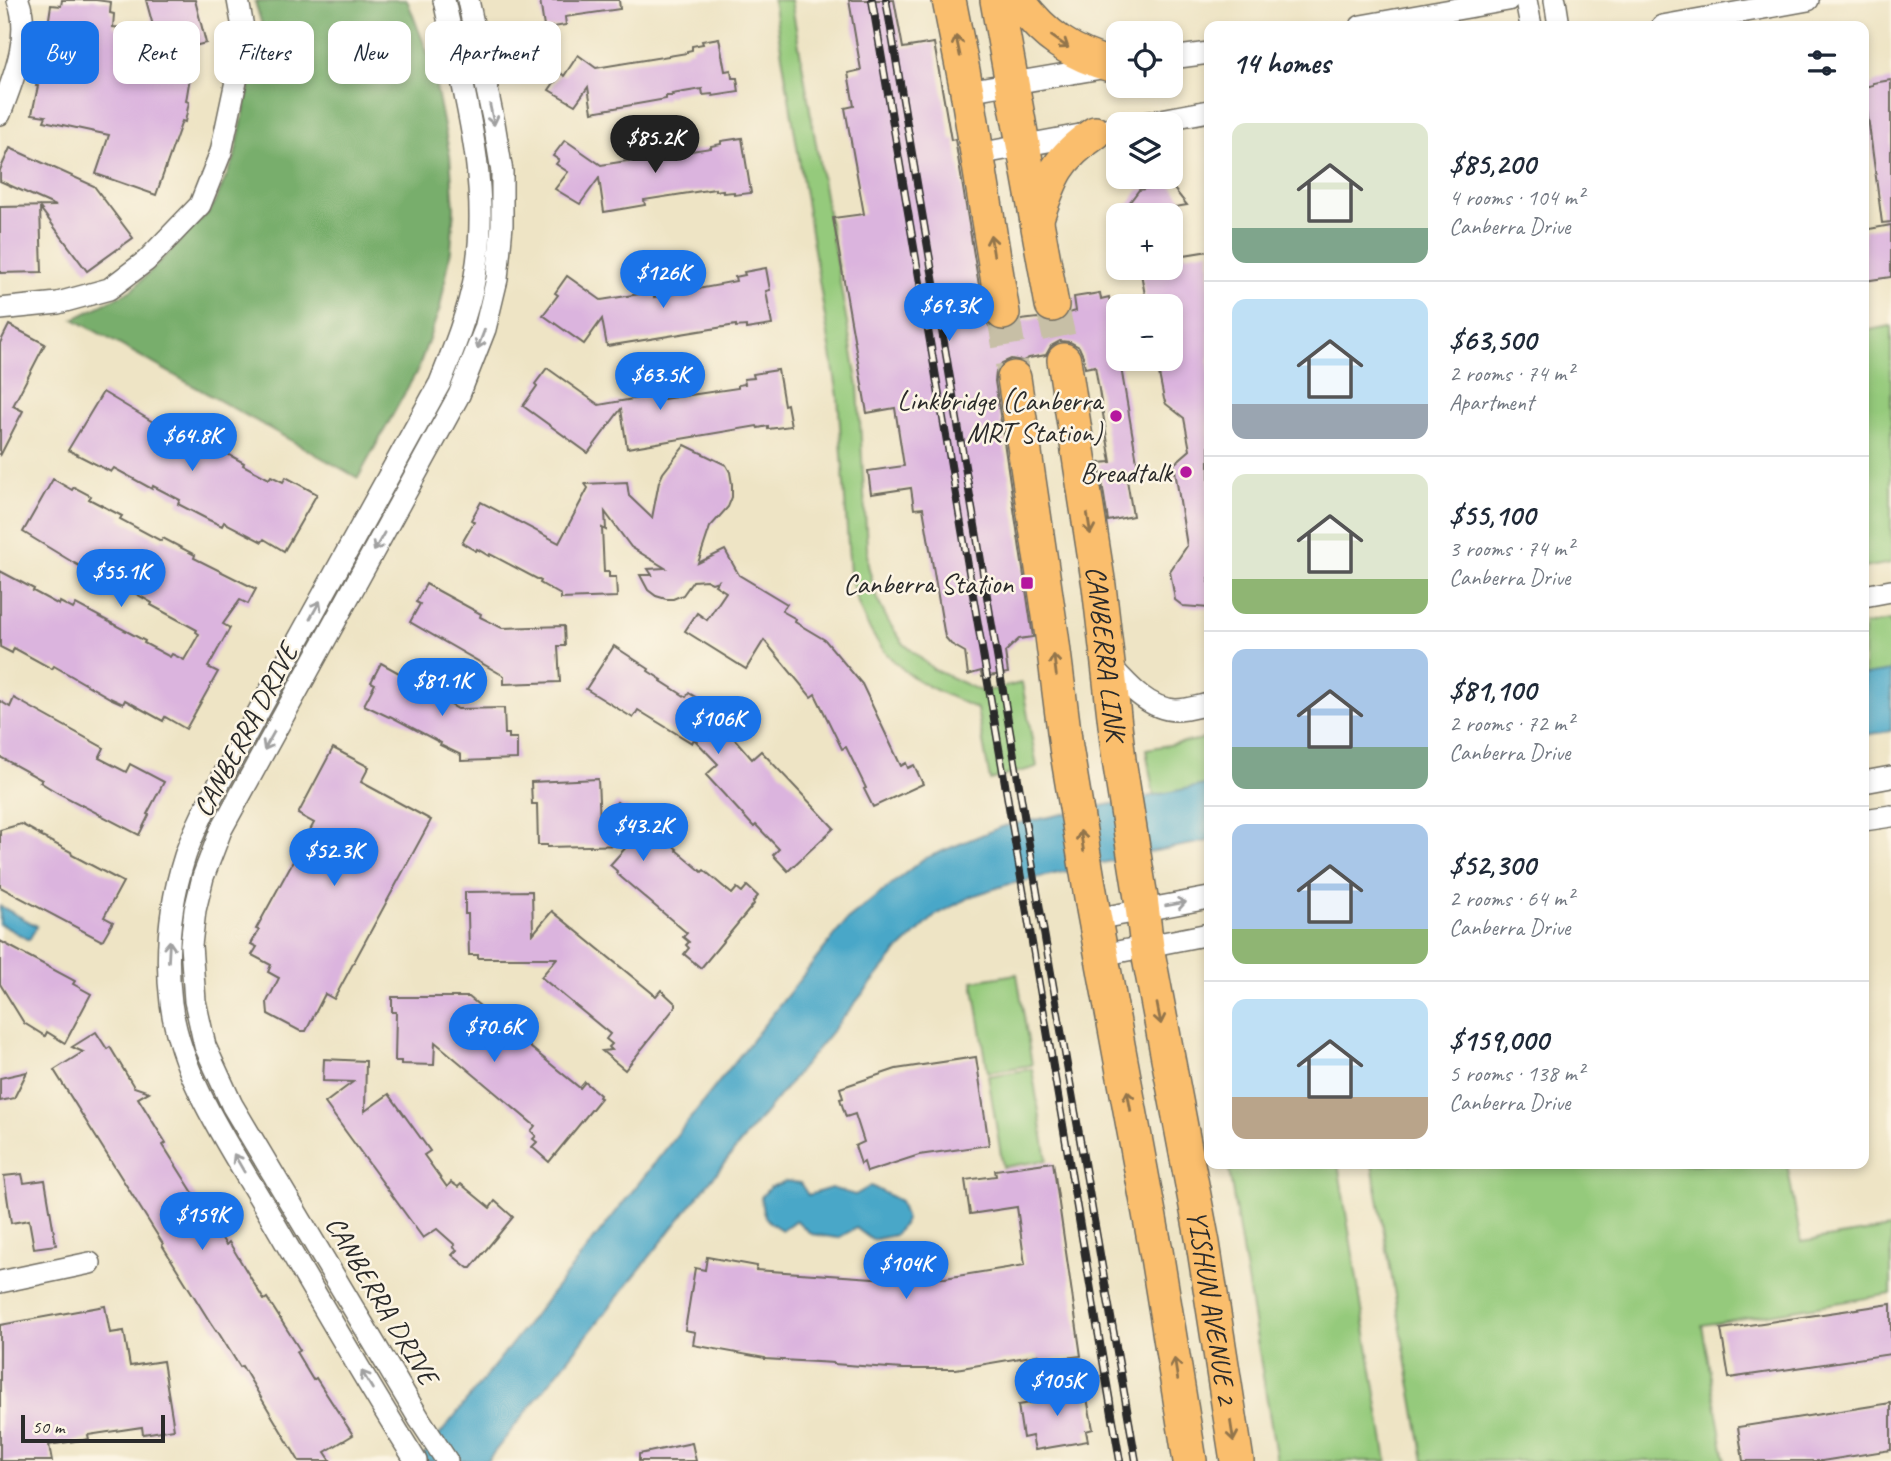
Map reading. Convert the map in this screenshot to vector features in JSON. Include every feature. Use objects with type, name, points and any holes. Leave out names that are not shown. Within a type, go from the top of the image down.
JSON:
[{"type":"main road","points":[[949,0],[978,154],[1003,313]]},
{"type":"main road","points":[[997,0],[1052,305]]},
{"type":"main road","points":[[1018,0],[1035,22],[1068,49],[1106,63]]},
{"type":"main road","points":[[1037,218],[1048,186],[1064,158],[1080,143],[1106,131]]},
{"type":"main road","name":"CANBERRA LINK","points":[[1064,360],[1099,586],[1119,760],[1147,947]]},
{"type":"main road","name":"CANBERRA LINK","points":[[1014,378],[1069,761],[1102,955]]},
{"type":"main road","name":"YISHUN AVENUE 2","points":[[1147,947],[1203,1243],[1237,1461]]},
{"type":"main road","name":"YISHUN AVENUE 2","points":[[1102,955],[1191,1461]]},
{"type":"street","points":[[0,114],[24,37],[18,0]]},
{"type":"street","points":[[0,309],[58,303],[109,289],[146,261],[200,205],[221,152],[244,39],[237,0]]},
{"type":"street","name":"CANBERRA DRIVE","points":[[416,1461],[206,1105],[184,1055],[171,1005],[168,956],[172,904],[185,855],[206,807],[440,383],[462,326],[475,275],[479,238],[478,172],[444,0]]},
{"type":"street","name":"CANBERRA DRIVE","points":[[447,1461],[232,1105],[205,1046],[195,1001],[191,945],[195,910],[203,877],[221,830],[459,395],[485,329],[497,279],[502,225],[502,172],[468,0]]},
{"type":"street","points":[[1424,15],[1441,0]]},
{"type":"street","points":[[1390,21],[1508,0]]},
{"type":"street","points":[[1526,0],[1530,21]]},
{"type":"street","points":[[1555,0],[1558,21]]},
{"type":"street","points":[[1690,21],[1808,0]]},
{"type":"street","points":[[1183,56],[1204,54]]},
{"type":"street","points":[[967,91],[1106,68]]},
{"type":"street","points":[[1183,116],[1204,112]]},
{"type":"street","points":[[978,154],[1106,131]]},
{"type":"street","points":[[1869,595],[1891,591]]},
{"type":"street","points":[[1108,663],[1144,698],[1160,707],[1175,710],[1204,705]]},
{"type":"street","points":[[1869,781],[1891,777]]},
{"type":"street","points":[[1869,819],[1891,816]]},
{"type":"street","points":[[1094,914],[1142,904],[1204,898]]},
{"type":"street","points":[[1102,955],[1204,935]]},
{"type":"street","points":[[0,1282],[90,1263]]},
{"type":"green space","points":[[407,0],[425,46],[425,84],[435,84],[450,156],[454,208],[451,250],[440,308],[418,369],[358,478],[74,319],[132,290],[211,210],[234,160],[250,84],[314,84],[314,21],[261,21],[255,2]]},
{"type":"green space","points":[[773,0],[791,0],[858,386],[868,565],[877,599],[903,643],[933,669],[982,692],[1022,683],[1037,767],[990,780],[977,709],[940,692],[905,671],[884,651],[868,627],[857,602],[850,574],[838,396]]},
{"type":"green space","points":[[1891,326],[1891,563],[1869,567],[1869,330]]},
{"type":"green space","points":[[1891,621],[1891,704],[1869,707],[1869,624]]},
{"type":"green space","points":[[1204,739],[1204,820],[1159,827],[1146,749]]},
{"type":"green space","points":[[1017,974],[1032,1065],[988,1072],[973,981]]},
{"type":"green space","points":[[1032,1069],[1047,1160],[1003,1167],[988,1076]]},
{"type":"green space","points":[[1229,1169],[1339,1169],[1387,1461],[1277,1461]]},
{"type":"green space","points":[[1373,1169],[1788,1169],[1801,1242],[1891,1228],[1891,1294],[1702,1325],[1725,1461],[1424,1461]]},
{"type":"water","points":[[1891,671],[1891,731],[1869,734],[1869,674]]},
{"type":"water","points":[[1204,785],[1204,842],[1006,885],[972,896],[936,915],[896,953],[487,1461],[419,1461],[847,920],[923,859],[1001,827]]},
{"type":"water","points":[[0,906],[37,926],[29,940],[0,924]]},
{"type":"water","points":[[786,1181],[800,1183],[808,1195],[831,1188],[855,1195],[871,1186],[900,1201],[906,1220],[895,1235],[872,1240],[856,1228],[838,1238],[811,1234],[796,1220],[782,1230],[765,1217],[761,1197],[770,1187]]},
{"type":"building","points":[[62,0],[111,2],[110,13],[114,14],[113,84],[189,84],[185,122],[182,121],[156,195],[96,174],[109,135],[44,121],[46,116],[32,114],[36,84],[99,84],[99,21],[49,21],[51,5],[61,6]]},
{"type":"building","points":[[146,0],[195,0],[206,43],[200,44],[200,21],[152,21]]},
{"type":"building","points":[[540,0],[619,0],[620,9],[565,17],[566,25],[561,26],[561,21],[543,21]]},
{"type":"building","points":[[849,0],[894,0],[903,48],[934,43],[951,140],[955,139],[984,316],[989,326],[996,331],[1005,332],[1015,328],[1021,320],[1038,318],[1046,323],[1056,324],[1064,320],[1069,313],[1076,311],[1074,297],[1100,293],[1101,299],[1106,298],[1106,371],[1122,371],[1139,473],[1126,474],[1133,516],[1108,521],[1099,463],[1111,462],[1095,366],[1085,368],[1079,347],[1060,341],[1051,346],[1046,355],[1023,361],[1011,359],[1002,363],[996,372],[995,381],[1033,637],[1019,639],[1005,652],[1008,673],[982,677],[981,671],[968,675],[965,652],[945,637],[923,508],[914,509],[911,488],[871,494],[868,471],[904,466],[895,408],[867,413],[833,218],[864,214],[845,108],[854,106],[848,73],[861,70]]},
{"type":"building","points":[[719,38],[725,71],[731,70],[732,78],[737,78],[739,92],[713,96],[703,95],[702,89],[672,94],[673,96],[666,96],[666,99],[592,112],[588,87],[575,105],[549,90],[553,84],[561,84],[561,73],[564,76],[578,55],[596,68],[687,53],[692,50],[692,46],[703,44],[702,41]]},
{"type":"building","points":[[1891,80],[1891,222],[1882,223],[1869,125],[1869,86]]},
{"type":"building","points":[[742,138],[751,193],[734,195],[734,192],[723,193],[723,190],[715,189],[644,200],[645,205],[604,212],[599,178],[580,204],[555,189],[568,172],[556,164],[559,160],[553,156],[565,140],[601,165],[711,148],[721,144],[721,141]]},
{"type":"building","points":[[10,148],[94,186],[133,238],[87,271],[40,208],[42,272],[0,273],[0,207],[56,206],[0,181],[0,170]]},
{"type":"building","points":[[1174,189],[1187,205],[1129,203],[1139,190]]},
{"type":"building","points":[[1891,225],[1891,277],[1869,280],[1869,229]]},
{"type":"building","points":[[1183,249],[1184,255],[1204,252],[1204,608],[1183,606],[1175,600],[1170,571],[1187,546],[1174,464],[1190,450],[1184,418],[1166,404],[1158,371],[1183,371],[1183,294],[1145,294],[1142,280],[1183,280]]},
{"type":"building","points":[[766,268],[770,290],[766,291],[772,325],[746,329],[746,326],[736,325],[607,346],[602,319],[584,344],[543,315],[558,295],[555,293],[567,276],[601,300],[653,292],[654,297],[720,285],[736,281],[735,277],[745,275],[744,272]]},
{"type":"building","points":[[9,325],[45,344],[13,406],[23,411],[0,456],[0,343]]},
{"type":"building","points":[[547,368],[599,405],[656,395],[656,400],[738,388],[738,385],[745,384],[744,379],[754,378],[753,374],[778,370],[791,426],[768,429],[768,426],[757,426],[627,448],[621,409],[588,453],[523,406]]},
{"type":"building","points":[[103,392],[158,425],[160,422],[173,429],[176,424],[207,440],[206,442],[269,479],[271,476],[283,482],[286,477],[317,494],[284,551],[264,539],[262,542],[224,522],[222,526],[209,520],[178,504],[180,500],[153,486],[152,489],[114,468],[111,472],[68,450]]},
{"type":"building","points":[[685,445],[726,465],[732,484],[732,497],[728,507],[710,527],[698,563],[725,550],[739,575],[787,604],[782,611],[825,640],[862,684],[901,766],[906,763],[908,768],[914,765],[923,784],[873,807],[846,747],[842,749],[815,694],[811,697],[764,640],[746,669],[685,631],[697,613],[707,620],[726,592],[715,585],[718,581],[693,581],[683,595],[673,599],[656,596],[648,590],[640,575],[652,575],[648,569],[665,568],[631,547],[605,512],[606,530],[602,528],[604,572],[609,572],[609,577],[616,577],[617,597],[561,599],[561,595],[540,583],[541,581],[490,554],[489,556],[477,549],[476,551],[462,543],[481,502],[559,543],[588,488],[585,484],[627,482],[629,496],[652,518],[663,473]]},
{"type":"building","points":[[53,479],[72,490],[74,487],[91,496],[89,499],[122,516],[120,519],[161,541],[163,538],[195,555],[194,558],[256,589],[248,604],[240,600],[223,624],[230,628],[208,667],[218,672],[186,729],[165,717],[163,721],[125,700],[123,704],[110,698],[54,666],[52,669],[14,648],[12,653],[0,647],[0,571],[59,605],[60,602],[73,609],[76,604],[170,657],[172,654],[184,660],[199,634],[197,630],[151,605],[152,603],[96,571],[94,574],[74,563],[23,532]]},
{"type":"building","points":[[426,584],[502,628],[564,626],[565,646],[558,646],[560,682],[504,684],[504,676],[410,622],[420,604],[416,602]]},
{"type":"building","points":[[614,646],[686,697],[689,693],[725,715],[723,719],[735,733],[732,736],[752,759],[761,751],[834,828],[788,871],[773,855],[779,849],[756,825],[754,827],[706,775],[718,764],[694,739],[692,743],[638,710],[633,718],[586,689]]},
{"type":"building","points":[[381,663],[439,695],[437,697],[458,709],[504,708],[505,734],[509,734],[509,738],[517,738],[517,759],[461,761],[461,755],[440,745],[441,743],[364,705],[375,684],[371,682]]},
{"type":"building","points":[[14,698],[104,748],[99,758],[126,772],[130,764],[164,782],[139,835],[58,793],[40,782],[42,780],[0,757],[0,701],[10,707]]},
{"type":"building","points":[[333,748],[369,767],[361,782],[431,820],[334,999],[325,994],[306,1031],[300,1031],[268,1014],[267,1002],[279,978],[268,972],[271,965],[252,955],[257,947],[251,944],[259,930],[256,929],[314,823],[298,814]]},
{"type":"building","points":[[598,779],[600,823],[617,802],[625,808],[626,806],[702,872],[704,870],[732,894],[737,888],[742,892],[747,886],[758,896],[701,968],[684,954],[689,948],[686,945],[689,942],[683,937],[687,933],[610,865],[628,845],[538,845],[537,804],[532,804],[531,782]]},
{"type":"building","points":[[21,824],[123,882],[104,917],[113,922],[102,941],[0,887],[0,830]]},
{"type":"building","points":[[532,891],[533,934],[552,911],[656,996],[661,990],[676,1004],[625,1070],[602,1051],[612,1050],[609,1047],[612,1044],[606,1039],[610,1034],[541,977],[557,958],[478,958],[478,955],[469,955],[465,892]]},
{"type":"building","points":[[0,941],[75,981],[73,984],[91,994],[65,1043],[47,1032],[45,1036],[24,1023],[0,984]]},
{"type":"building","points":[[392,997],[469,997],[580,1088],[585,1082],[601,1098],[549,1162],[532,1147],[537,1142],[531,1131],[535,1126],[435,1042],[434,1065],[401,1064],[401,1061],[395,1061],[396,1012],[392,1012]]},
{"type":"building","points":[[96,1032],[107,1049],[110,1047],[134,1087],[149,1092],[138,1098],[166,1143],[163,1145],[226,1245],[229,1242],[264,1300],[267,1298],[300,1350],[296,1352],[313,1380],[316,1378],[353,1435],[325,1452],[331,1461],[299,1461],[242,1366],[240,1367],[210,1322],[54,1070],[83,1052],[72,1047]]},
{"type":"building","points":[[976,1057],[989,1145],[919,1155],[867,1172],[855,1146],[864,1142],[855,1114],[846,1117],[840,1099],[843,1098],[840,1088],[896,1069]]},
{"type":"building","points":[[324,1059],[366,1061],[365,1111],[389,1094],[430,1151],[424,1155],[447,1187],[451,1182],[458,1187],[461,1184],[490,1208],[495,1201],[513,1217],[471,1268],[452,1255],[457,1250],[453,1247],[455,1245],[437,1229],[423,1238],[325,1103],[353,1082],[323,1081]]},
{"type":"building","points":[[27,1072],[14,1098],[0,1101],[0,1078]]},
{"type":"building","points":[[1053,1162],[1081,1356],[1039,1361],[1038,1355],[956,1369],[903,1369],[765,1359],[693,1345],[695,1332],[685,1330],[695,1268],[705,1270],[707,1257],[757,1266],[756,1270],[888,1279],[945,1278],[1025,1265],[1017,1207],[970,1214],[965,1180],[996,1176],[995,1170]]},
{"type":"building","points":[[22,1174],[24,1183],[45,1180],[56,1245],[34,1248],[29,1220],[11,1223],[4,1176]]},
{"type":"building","points":[[1891,1304],[1891,1354],[1729,1378],[1721,1329]]},
{"type":"building","points":[[105,1306],[110,1333],[124,1331],[130,1366],[163,1361],[174,1429],[143,1434],[142,1427],[88,1435],[89,1439],[49,1445],[52,1461],[0,1461],[0,1325]]},
{"type":"building","points":[[1079,1384],[1079,1389],[1085,1388],[1093,1429],[1086,1431],[1088,1441],[1035,1450],[1032,1436],[1023,1438],[1018,1405],[1049,1400],[1048,1390]]},
{"type":"building","points":[[1891,1403],[1891,1450],[1822,1461],[1743,1461],[1738,1427]]},
{"type":"building","points":[[692,1443],[696,1461],[639,1461],[639,1454]]},
{"type":"tunnel","points":[[1052,305],[1064,360]]},
{"type":"tunnel","points":[[1003,313],[1014,378]]},
{"type":"railway","points":[[872,0],[1120,1461]]},
{"type":"railway","points":[[886,0],[1136,1461]]},
{"type":"place","name":"Linkbridge (Canberra MRT Station)","points":[[1116,416]]},
{"type":"place","name":"Breadtalk","points":[[1186,472]]},
{"type":"place","name":"Canberra Station","points":[[1027,583]]}]
